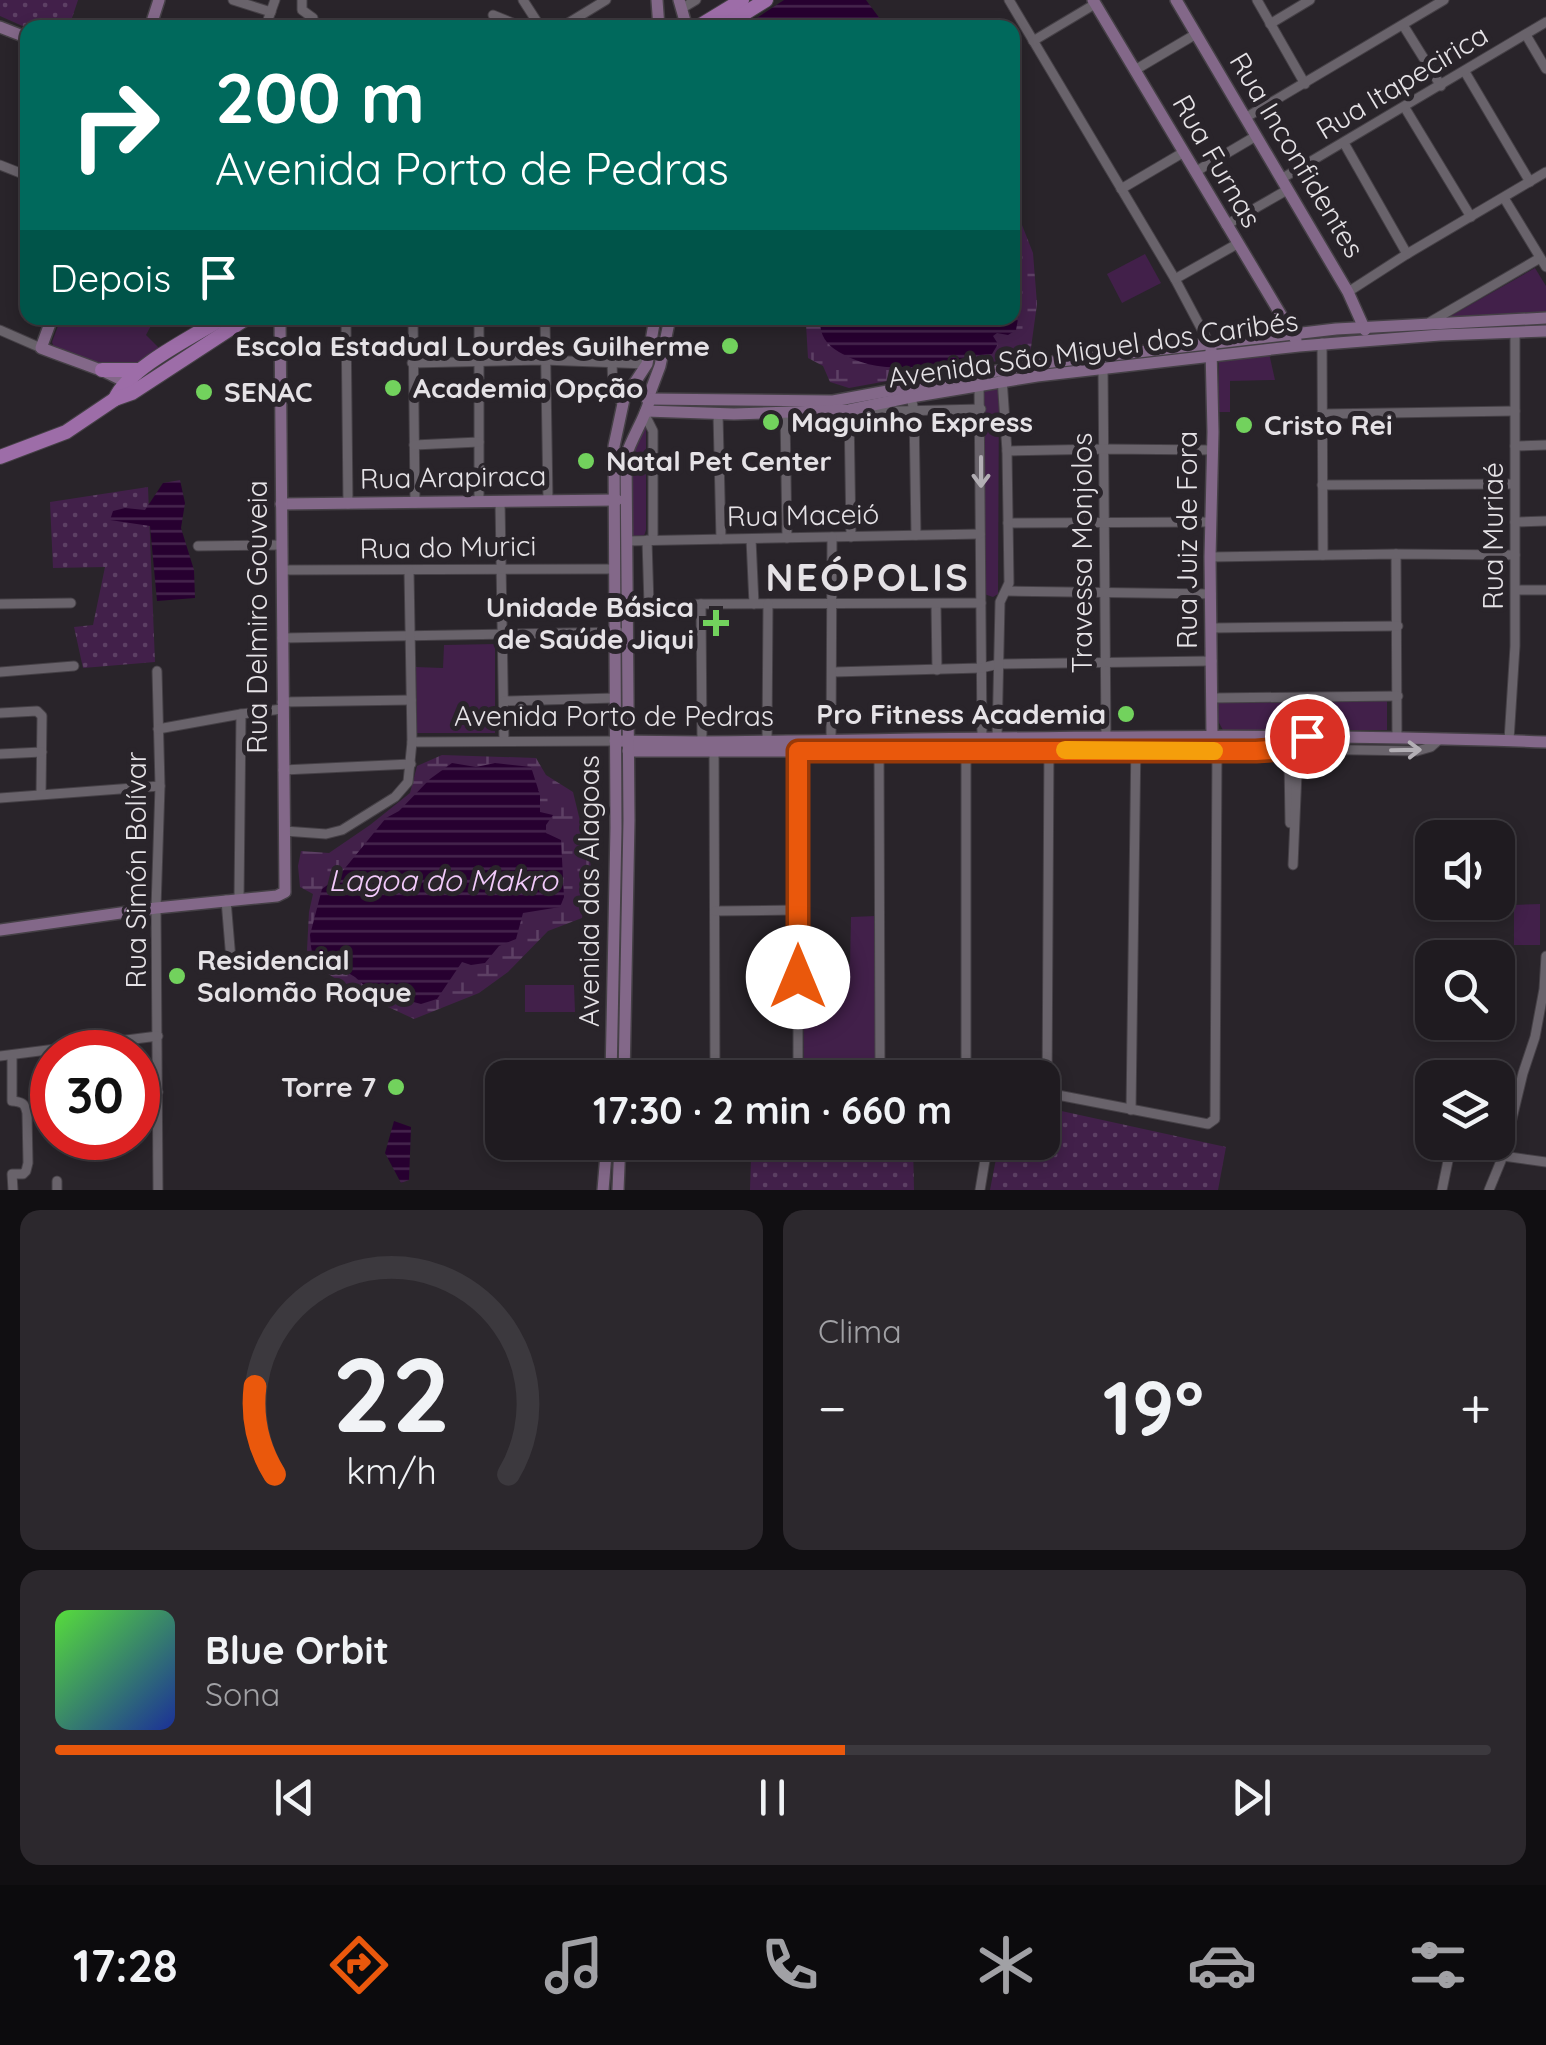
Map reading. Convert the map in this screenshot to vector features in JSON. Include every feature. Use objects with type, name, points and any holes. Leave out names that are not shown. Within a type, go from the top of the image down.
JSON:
[{"type":"main road","points":[[709,20],[742,0]]},
{"type":"main road","points":[[734,20],[766,0]]},
{"type":"main road","name":"Rua Inconfidentes","points":[[1176,0],[1348,292],[1365,334]]},
{"type":"main road","name":"Rua Furnas","points":[[1094,2],[1296,340]]},
{"type":"main road","name":"Avenida São Miguel dos Caribés","points":[[1296,340],[1322,344],[1427,324],[1546,318]]},
{"type":"main road","points":[[49,325],[41,348],[82,365],[142,377],[235,325]]},
{"type":"main road","points":[[4,452],[66,432],[213,325]]},
{"type":"main road","name":"Rua Delmiro Gouveia","points":[[232,900],[281,895],[286,889],[278,325]]},
{"type":"main road","name":"Avenida das Alagoas","points":[[619,1060],[628,871],[624,744],[629,607],[627,541],[615,434],[624,401],[647,364],[654,325]]},
{"type":"main road","name":"Avenida das Alagoas","points":[[618,1060],[616,793],[624,744],[614,698],[614,569],[626,456],[646,407],[669,325]]},
{"type":"main road","name":"Avenida São Miguel dos Caribés","points":[[646,407],[752,407],[834,401],[1001,376],[1365,334],[1546,331]]},
{"type":"main road","name":"Avenida São Miguel dos Caribés","points":[[1001,376],[1103,369],[1212,350]]},
{"type":"main road","name":"Rua Juiz de Fora","points":[[1212,350],[1212,736]]},
{"type":"main road","points":[[102,370],[120,393]]},
{"type":"main road","name":"Avenida São Miguel dos Caribés","points":[[646,407],[718,414],[752,407],[784,412],[850,411],[979,380]]},
{"type":"main road","points":[[636,390],[642,391],[646,407],[631,415],[624,401],[636,390]]},
{"type":"main road","name":"Rua Arapiraca","points":[[282,504],[620,500]]},
{"type":"main road","name":"Avenida Porto de Pedras","points":[[966,744],[982,738],[1049,744],[1106,738],[1135,744],[1212,736],[1297,746]]},
{"type":"main road","name":"Avenida Porto de Pedras","points":[[624,744],[798,751],[879,745],[1135,744],[1269,751],[1397,736],[1546,742]]},
{"type":"main road","name":"Avenida Porto de Pedras","points":[[710,745],[831,740],[879,745]]},
{"type":"main road","points":[[616,793],[620,816],[629,820]]},
{"type":"main road","points":[[616,828],[624,832],[624,862],[628,871]]},
{"type":"main road","points":[[0,930],[232,900]]},
{"type":"main road","points":[[604,1190],[606,1160]]},
{"type":"main road","points":[[618,1190],[619,1160]]},
{"type":"street","points":[[233,0],[271,12]]},
{"type":"street","points":[[268,20],[274,0]]},
{"type":"street","points":[[302,0],[302,10],[312,20]]},
{"type":"street","points":[[573,20],[606,0]]},
{"type":"street","points":[[680,4],[696,0]]},
{"type":"street","points":[[1009,0],[1176,279],[1212,350]]},
{"type":"street","points":[[1257,0],[1305,84]]},
{"type":"street","points":[[1270,24],[1310,0]]},
{"type":"street","points":[[1246,118],[1444,0]]},
{"type":"street","points":[[1033,40],[1094,2]]},
{"type":"street","points":[[494,15],[506,20]]},
{"type":"street","name":"Rua Itapecirica","points":[[1226,225],[1344,143],[1546,22]]},
{"type":"street","points":[[1403,26],[1440,86]]},
{"type":"street","points":[[1135,70],[1196,34]]},
{"type":"street","points":[[1526,35],[1546,69]]},
{"type":"street","points":[[1465,72],[1530,182]]},
{"type":"street","points":[[1404,108],[1471,217]]},
{"type":"street","points":[[1196,172],[1256,136]]},
{"type":"street","points":[[1344,143],[1408,254]]},
{"type":"street","points":[[1121,190],[1184,152]]},
{"type":"street","points":[[1348,292],[1546,172]]},
{"type":"street","points":[[1427,324],[1543,262],[1504,198]]},
{"type":"street","points":[[1176,279],[1237,244]]},
{"type":"street","points":[[346,325],[348,504]]},
{"type":"street","points":[[412,325],[414,503]]},
{"type":"street","points":[[479,325],[479,502]]},
{"type":"street","points":[[545,325],[548,501]]},
{"type":"street","points":[[0,330],[41,348]]},
{"type":"street","name":"Rua Muriaé","points":[[1509,740],[1516,646],[1514,332]]},
{"type":"street","points":[[1322,344],[1322,555]]},
{"type":"street","points":[[412,363],[544,360],[647,364]]},
{"type":"street","name":"Avenida das Alagoas","points":[[612,361],[613,394],[624,401]]},
{"type":"street","name":"Travessa Monjolos","points":[[1103,369],[1106,738]]},
{"type":"street","points":[[998,738],[1000,602],[1009,583],[1007,451],[1001,376]]},
{"type":"street","points":[[979,380],[982,738]]},
{"type":"street","points":[[912,397],[916,535]]},
{"type":"street","points":[[646,407],[653,431],[649,605]]},
{"type":"street","name":"Avenida São Miguel dos Caribés","points":[[850,411],[981,409]]},
{"type":"street","points":[[850,411],[851,536]]},
{"type":"street","points":[[784,412],[787,538]]},
{"type":"street","points":[[1322,414],[1515,412]]},
{"type":"street","points":[[718,414],[721,539]]},
{"type":"street","points":[[414,445],[479,442]]},
{"type":"street","points":[[1515,446],[1546,445]]},
{"type":"street","points":[[1007,451],[1213,450]]},
{"type":"street","points":[[1322,485],[1514,484]]},
{"type":"street","points":[[500,501],[504,740]]},
{"type":"street","points":[[1515,522],[1546,521]]},
{"type":"street","points":[[1008,523],[1211,522]]},
{"type":"street","name":"Rua Maceió","points":[[627,541],[980,534]]},
{"type":"street","points":[[831,740],[832,537]]},
{"type":"street","points":[[751,538],[754,604]]},
{"type":"street","points":[[198,546],[282,546]]},
{"type":"street","points":[[1396,554],[1397,736]]},
{"type":"street","points":[[1210,557],[1515,556]]},
{"type":"street","name":"Rua do Murici","points":[[282,570],[614,569]]},
{"type":"street","points":[[284,831],[326,834],[351,825],[400,792],[408,782],[412,742],[408,570]]},
{"type":"street","points":[[1516,590],[1546,590]]},
{"type":"street","points":[[1006,591],[1211,594]]},
{"type":"street","points":[[0,604],[71,603]]},
{"type":"street","points":[[614,608],[700,604],[980,604]]},
{"type":"street","points":[[700,604],[710,745],[716,1060]]},
{"type":"street","points":[[767,741],[768,604]]},
{"type":"street","points":[[936,604],[937,670]]},
{"type":"street","points":[[1211,628],[1398,626]]},
{"type":"street","points":[[981,629],[1000,630]]},
{"type":"street","points":[[282,638],[628,632]]},
{"type":"street","points":[[833,672],[981,668],[1000,664],[1212,661]]},
{"type":"street","points":[[0,672],[74,666]]},
{"type":"street","name":"Rua Simón Bolívar","points":[[156,671],[160,786],[158,1030]]},
{"type":"street","points":[[1212,698],[1398,696]]},
{"type":"street","points":[[504,701],[614,698]]},
{"type":"street","points":[[158,729],[282,706],[411,700]]},
{"type":"street","points":[[0,714],[40,713],[41,794]]},
{"type":"street","points":[[230,960],[241,714]]},
{"type":"street","name":"Avenida Porto de Pedras","points":[[1297,746],[1417,751],[1440,739]]},
{"type":"street","name":"Avenida Porto de Pedras","points":[[412,742],[624,744]]},
{"type":"street","points":[[966,744],[966,1060]]},
{"type":"street","points":[[1045,1060],[1049,744]]},
{"type":"street","points":[[1130,1110],[1135,744]]},
{"type":"street","points":[[879,745],[880,1060]]},
{"type":"street","points":[[1293,865],[1297,746]]},
{"type":"street","points":[[798,751],[798,1060]]},
{"type":"street","points":[[1060,1095],[1208,1124],[1216,1115],[1217,751]]},
{"type":"street","points":[[0,754],[42,752]]},
{"type":"street","points":[[283,770],[411,764]]},
{"type":"street","points":[[0,798],[160,786]]},
{"type":"street","points":[[715,911],[797,910]]},
{"type":"street","points":[[1515,1106],[1535,1037],[1546,956]]},
{"type":"street","points":[[0,1056],[30,1053]]},
{"type":"street","points":[[12,1055],[12,1101],[26,1106],[28,1146],[26,1171],[12,1174],[13,1190]]},
{"type":"street","points":[[1515,1158],[1546,1162]]},
{"type":"street","name":"Rua Simón Bolívar","points":[[158,1160],[158,1190]]},
{"type":"street","points":[[980,1190],[985,1160]]},
{"type":"street","points":[[1442,1190],[1448,1160]]},
{"type":"street","points":[[1490,1190],[1501,1160]]},
{"type":"green space","points":[[0,0],[78,0],[71,20],[20,20],[20,25],[0,16]]},
{"type":"green space","points":[[1020,220],[1033,253],[1037,304],[1030,355],[849,388],[830,382],[823,366],[808,358],[806,325],[1020,325]]},
{"type":"green space","points":[[1145,254],[1161,283],[1122,303],[1107,274]]},
{"type":"green space","points":[[1535,268],[1546,286],[1546,312],[1449,317]]},
{"type":"green space","points":[[58,325],[151,325],[146,335],[163,352],[138,366],[98,365],[55,350],[52,342]]},
{"type":"green space","points":[[1269,353],[1275,380],[1230,381],[1230,412],[1219,412],[1219,360]]},
{"type":"green space","points":[[999,387],[998,594],[993,597],[984,594],[983,395],[987,388]]},
{"type":"green space","points":[[644,424],[646,530],[640,538],[630,536],[631,449]]},
{"type":"green space","points":[[148,487],[155,662],[83,668],[74,627],[93,625],[105,567],[53,568],[50,502]]},
{"type":"green space","points":[[495,644],[495,733],[417,733],[416,667],[443,668],[444,645]]},
{"type":"green space","points":[[1218,700],[1387,700],[1387,730],[1223,730],[1218,721]]},
{"type":"green space","name":"Lagoa do Makro","points":[[442,755],[536,758],[546,775],[573,792],[591,866],[582,918],[548,931],[508,972],[479,993],[414,1019],[356,992],[313,964],[307,950],[313,894],[300,887],[298,866],[301,851],[329,853],[370,825],[410,793],[417,766]]},
{"type":"green space","points":[[1540,904],[1540,945],[1515,945],[1515,905]]},
{"type":"green space","points":[[875,916],[876,1060],[804,1060],[803,964],[850,964],[851,917]]},
{"type":"green space","points":[[525,985],[574,985],[575,1012],[525,1012]]},
{"type":"green space","points":[[1060,1111],[1226,1147],[1218,1190],[990,1190],[996,1160],[1060,1160]]},
{"type":"green space","points":[[751,1160],[913,1160],[914,1190],[750,1190]]},
{"type":"water","points":[[784,0],[866,0],[881,20],[754,20]]},
{"type":"water","points":[[1017,325],[1008,335],[993,336],[998,344],[992,354],[899,368],[868,364],[834,349],[820,326]]},
{"type":"water","points":[[180,480],[185,503],[181,528],[194,570],[195,598],[157,601],[150,526],[110,520],[113,511],[145,510],[163,483]]},
{"type":"water","name":"Lagoa do Makro","points":[[452,763],[531,767],[540,795],[540,812],[553,815],[546,833],[561,840],[564,897],[560,907],[523,913],[516,939],[499,946],[485,963],[462,962],[437,999],[421,1004],[369,990],[333,964],[312,957],[310,935],[322,889],[337,878],[386,818]]},
{"type":"water","points":[[394,1121],[411,1127],[409,1180],[401,1183],[385,1153]]},
{"type":"slow traffic","points":[[1065,750],[1214,751]]},
{"type":"place","name":"Escola Estadual Lourdes Guilherme","points":[[730,346]]},
{"type":"place","name":"Academia Opção","points":[[393,388]]},
{"type":"place","name":"SENAC","points":[[204,392]]},
{"type":"place","name":"Maguinho Express","points":[[771,422]]},
{"type":"place","name":"Cristo Rei","points":[[1244,425]]},
{"type":"place","name":"Natal Pet Center","points":[[586,461]]},
{"type":"place","name":"Unidade Básica de Saúde Jiqui","points":[[716,623]]},
{"type":"place","name":"Pro Fitness Academia","points":[[1126,714]]},
{"type":"place","name":"Residencial Salomão Roque","points":[[177,976]]},
{"type":"place","name":"Torre 7","points":[[396,1087]]},
{"type":"district","name":"NEÓPOLIS","points":[[868,578]]},
{"type":"route","points":[[798,977],[798,751],[1269,751],[1298,748],[1307,736]]}]
